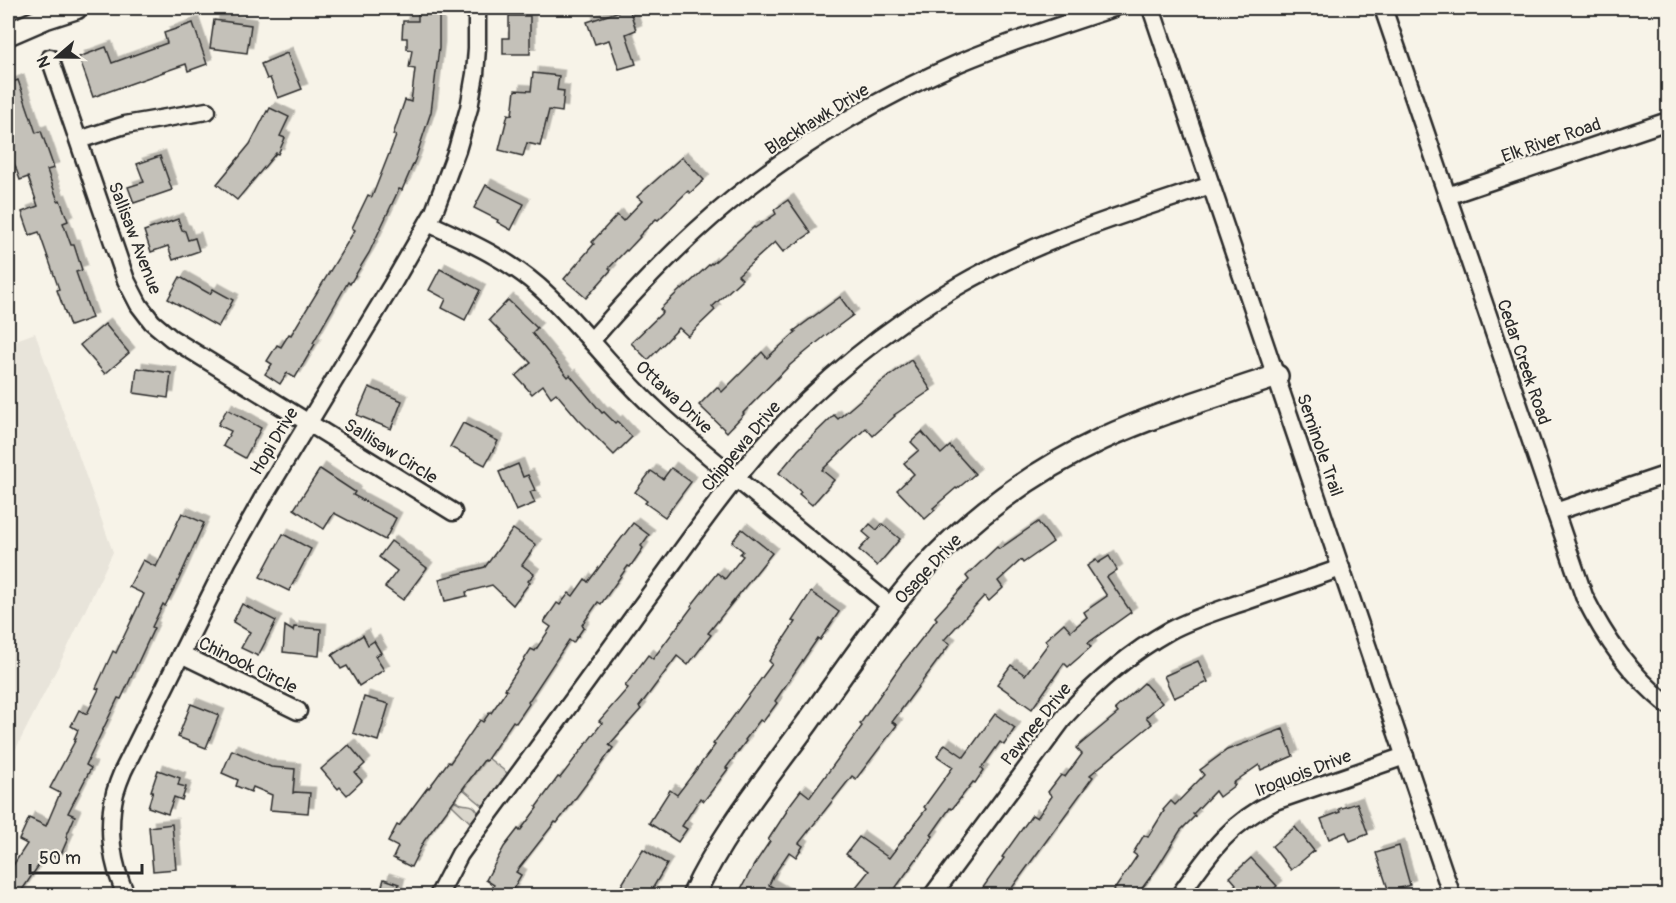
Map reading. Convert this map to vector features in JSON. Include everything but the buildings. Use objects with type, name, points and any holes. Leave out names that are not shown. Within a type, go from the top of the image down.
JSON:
[{"type":"street","points":[[8,34],[75,8]]},
{"type":"street","name":"Hopi Drive","points":[[127,896],[119,878],[112,845],[115,794],[123,771],[228,560],[434,212],[458,150],[469,108],[476,56],[477,8]]},
{"type":"street","name":"Blackhawk Drive","points":[[591,341],[657,268],[696,231],[782,162],[825,134],[869,107],[959,63],[1114,8]]},
{"type":"street","name":"Seminole Trail","points":[[1151,8],[1452,896]]},
{"type":"street","name":"Cedar Creek Road","points":[[1383,8],[1584,596],[1608,640],[1640,680],[1668,705]]},
{"type":"street","name":"Sallisaw Avenue","points":[[50,58],[126,280],[139,305],[152,322],[171,338],[308,422]]},
{"type":"street","points":[[79,140],[125,124],[207,111]]},
{"type":"street","name":"Elk River Road","points":[[1447,196],[1668,121]]},
{"type":"street","name":"Chippewa Drive","points":[[438,896],[460,855],[478,829],[706,518],[763,446],[832,377],[911,316],[959,285],[1018,255],[1097,224],[1211,185]]},
{"type":"street","name":"Ottawa Drive","points":[[428,223],[481,247],[537,285],[556,302],[624,379],[695,445],[892,607]]},
{"type":"street","name":"Osage Drive","points":[[693,896],[719,848],[744,811],[892,607],[921,572],[953,540],[1008,494],[1042,472],[1104,438],[1159,416],[1276,376]]},
{"type":"street","name":"Sallisaw Circle","points":[[308,422],[453,512]]},
{"type":"street","points":[[1555,512],[1668,474]]},
{"type":"street","name":"Pawnee Drive","points":[[932,896],[1066,714],[1088,690],[1136,651],[1170,631],[1207,614],[1341,568]]},
{"type":"street","name":"Chinook Circle","points":[[181,654],[298,711]]},
{"type":"street","name":"Iroquois Drive","points":[[1179,896],[1215,846],[1236,825],[1257,810],[1275,801],[1405,756]]},
{"type":"shaded area","points":[[35,333],[113,552],[65,653],[8,764],[8,343]]},
{"type":"shaded area","points":[[469,749],[485,761],[488,758],[508,776],[485,805],[463,789],[479,766]]},
{"type":"shaded area","points":[[443,792],[457,802],[475,808],[479,814],[472,824],[451,804]]}]
